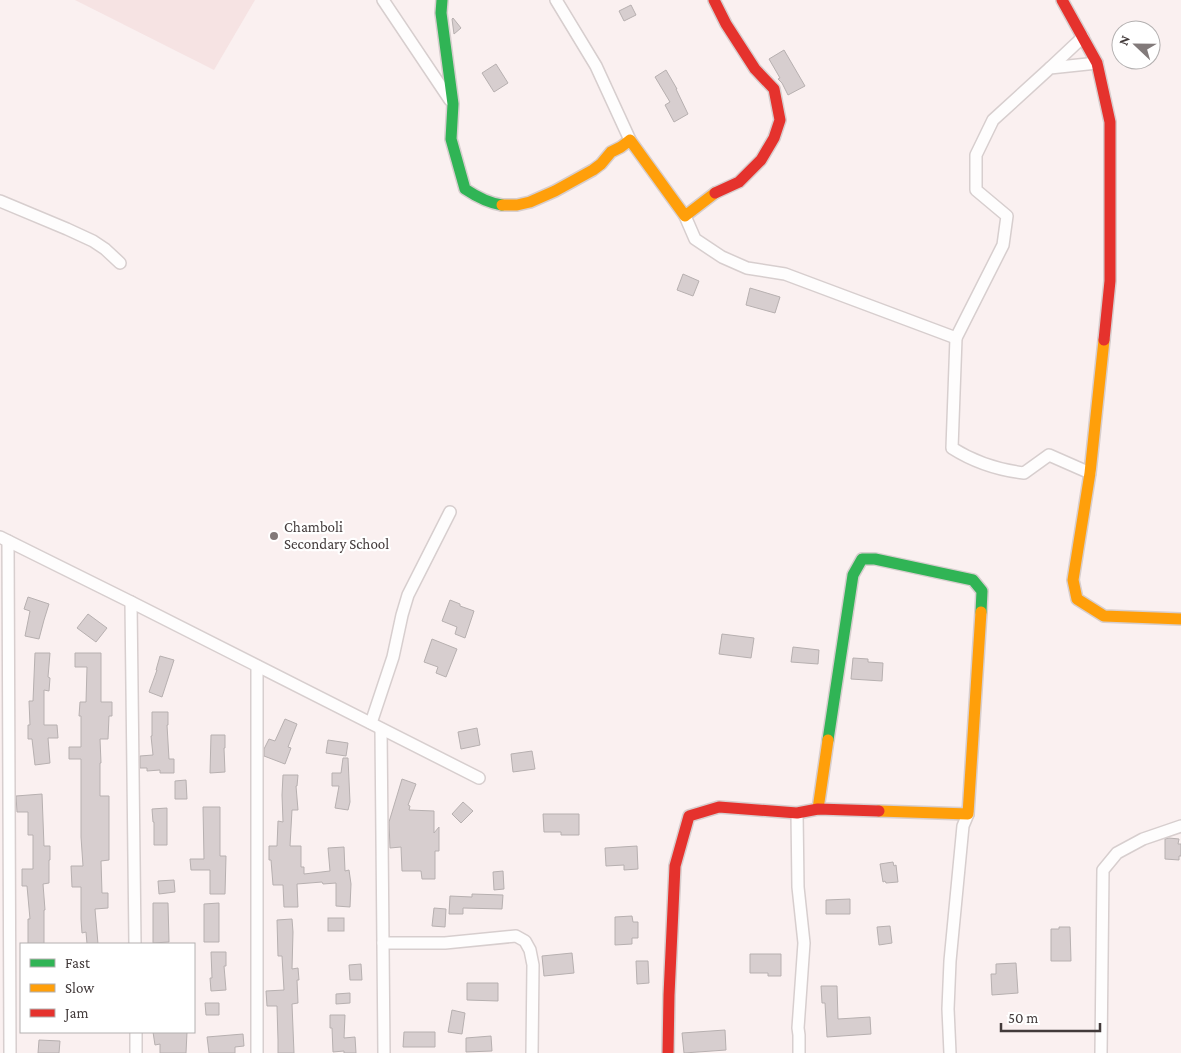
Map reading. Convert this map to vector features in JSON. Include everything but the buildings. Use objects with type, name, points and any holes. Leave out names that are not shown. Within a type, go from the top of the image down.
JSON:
[{"type":"street","points":[[383,0],[453,104]]},
{"type":"street","points":[[442,0],[441,13],[453,104],[450,126],[451,139],[465,189],[485,201],[503,206],[520,205],[554,191],[588,172],[601,163],[611,152],[630,140]]},
{"type":"street","points":[[556,0],[596,66],[630,140],[685,216],[696,239],[722,257],[747,268],[785,274],[956,338]]},
{"type":"street","points":[[685,216],[717,192],[739,182],[761,160],[774,138],[780,120],[774,89],[755,69],[726,24],[714,0]]},
{"type":"street","points":[[1062,0],[1097,63],[1110,122],[1110,281],[1090,473],[1073,580],[1077,599],[1104,616],[1181,619]]},
{"type":"street","points":[[1083,37],[993,120],[976,155],[976,190],[1006,216],[1004,245],[956,338],[952,448],[968,458],[1006,471],[1024,473],[1049,455],[1090,473]]},
{"type":"street","points":[[1050,68],[1097,63]]},
{"type":"street","points":[[0,202],[93,241],[120,263]]},
{"type":"street","points":[[384,1053],[383,943],[376,726],[408,595],[450,512]]},
{"type":"street","points":[[10,1053],[4,539],[479,778]]},
{"type":"street","points":[[818,808],[853,575],[862,559],[875,559],[973,580],[982,591],[968,814],[963,826],[950,961],[948,1009],[950,1053]]},
{"type":"street","points":[[131,602],[135,943]]},
{"type":"street","points":[[257,666],[257,1053]]},
{"type":"street","points":[[668,1053],[675,866],[689,816],[719,807],[797,813],[818,808],[968,814]]},
{"type":"street","points":[[797,813],[798,887],[804,943],[798,1028],[799,1053]]},
{"type":"street","points":[[1101,1053],[1103,870],[1117,853],[1143,839],[1181,826]]},
{"type":"street","points":[[383,943],[445,943],[516,936],[525,941],[530,950],[533,965],[532,1053]]},
{"type":"street","points":[[136,1033],[136,1053]]},
{"type":"shaded area","points":[[75,0],[255,0],[214,70]]},
{"type":"traffic: fast","points":[[442,0],[441,13],[453,104],[451,139],[465,189],[492,203],[502,205]]},
{"type":"traffic: fast","points":[[828,740],[853,575],[862,559],[875,559],[973,580],[982,591],[981,612]]},
{"type":"traffic: slow","points":[[502,205],[517,205],[530,202],[555,191],[593,170],[611,152],[630,140],[685,216],[715,193]]},
{"type":"traffic: slow","points":[[1104,340],[1090,473],[1073,580],[1077,599],[1104,616],[1181,619]]},
{"type":"traffic: slow","points":[[879,811],[968,814],[981,612]]},
{"type":"traffic: slow","points":[[818,809],[828,740]]},
{"type":"traffic: jam","points":[[714,0],[726,24],[755,69],[774,89],[780,120],[774,138],[761,160],[739,182],[715,193]]},
{"type":"traffic: jam","points":[[1062,0],[1097,63],[1110,122],[1110,281],[1104,340]]},
{"type":"traffic: jam","points":[[668,1053],[675,866],[689,816],[719,807],[797,813],[818,809],[879,811]]},
{"type":"place","name":"Chamboli Secondary School","points":[[274,536]]}]
